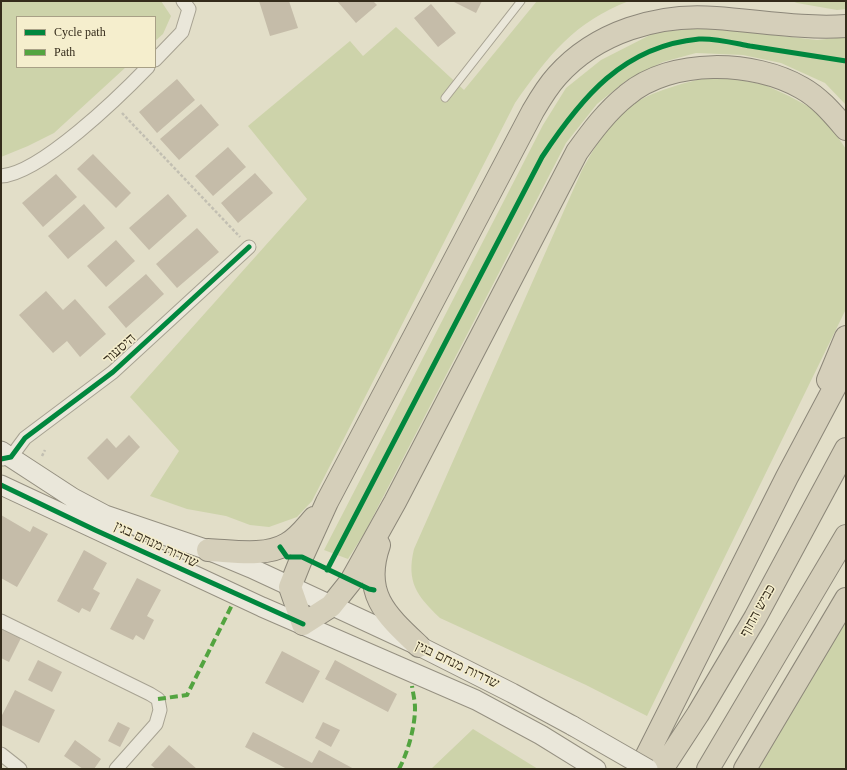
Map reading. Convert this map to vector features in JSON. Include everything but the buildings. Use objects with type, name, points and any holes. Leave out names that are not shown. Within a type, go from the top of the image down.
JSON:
[{"type":"highway","points":[[846,26],[811,26],[697,17],[658,21],[633,27],[612,36],[573,61],[557,76],[533,111],[327,502],[290,587],[303,624],[331,606],[351,581],[395,502],[577,152],[598,123],[627,94],[652,79],[683,70],[715,66],[750,70],[778,77],[802,88],[830,110],[846,130]]},
{"type":"highway","points":[[787,477],[846,337]]},
{"type":"highway","points":[[640,769],[787,477],[846,366]]},
{"type":"highway","name":"כביש החוף","points":[[662,769],[698,714],[755,618],[846,449]]},
{"type":"highway","points":[[208,550],[246,552],[280,548],[288,544],[300,533],[327,502]]},
{"type":"highway","points":[[395,502],[376,554],[372,573],[374,590],[379,602],[391,619],[419,646]]},
{"type":"highway","points":[[708,769],[846,536]]},
{"type":"highway","points":[[745,769],[846,599]]},
{"type":"main road","name":"שדרות מנחם בגין","points":[[4,456],[73,498],[105,515],[208,550],[251,568],[419,646],[512,693],[648,769]]},
{"type":"main road","name":"שדרות מנחם בגין","points":[[1,485],[95,530],[476,700],[541,735],[596,769]]},
{"type":"street","points":[[156,59],[182,32],[188,9],[184,1]]},
{"type":"street","points":[[1,176],[40,161],[112,102],[147,68]]},
{"type":"street","name":"היסעור","points":[[4,456],[24,438],[113,372],[249,247]]},
{"type":"street","points":[[1,620],[158,699],[160,710],[156,724],[116,769]]},
{"type":"street","points":[[1,754],[20,769]]},
{"type":"lane","points":[[445,98],[521,1]]},
{"type":"path","points":[[112,102],[249,247]]},
{"type":"green space","points":[[1,1],[161,1],[171,16],[163,34],[156,40],[156,16],[16,16],[16,68],[125,68],[54,133],[1,157]]},
{"type":"green space","points":[[537,1],[629,1],[610,9],[577,30],[539,70],[515,103],[312,501],[297,517],[269,527],[250,525],[226,516],[187,509],[150,496],[179,451],[130,397],[307,199],[248,126],[350,41],[363,56],[396,27],[464,90]]},
{"type":"green space","points":[[792,1],[846,1],[846,9],[837,10]]},
{"type":"green space","points":[[704,27],[817,40],[846,37],[846,105],[825,83],[781,63],[743,55],[696,53],[663,62],[627,80],[597,104],[566,143],[365,532],[348,559],[324,550],[543,125],[566,88],[601,60],[654,33]]},
{"type":"green space","points":[[701,79],[736,79],[765,85],[789,96],[815,110],[828,123],[846,149],[846,309],[647,716],[586,685],[440,618],[425,603],[415,588],[411,571],[414,549],[582,170],[604,133],[614,120],[629,107],[658,92]]},
{"type":"green space","points":[[846,613],[846,769],[753,769]]},
{"type":"green space","points":[[473,729],[538,769],[431,769]]},
{"type":"marked path","points":[[158,699],[187,695],[232,605]]},
{"type":"marked path","points":[[399,769],[408,747],[414,723],[415,705],[412,686]]},
{"type":"cycle path","points":[[327,570],[542,157],[572,115],[607,78],[626,64],[648,52],[672,44],[699,39],[718,40],[846,61]]},
{"type":"cycle path","points":[[1,459],[11,457],[25,438],[113,372],[249,247]]},
{"type":"cycle path","points":[[1,485],[95,530],[303,624]]},
{"type":"cycle path","points":[[280,547],[287,557],[302,557],[374,590]]}]
